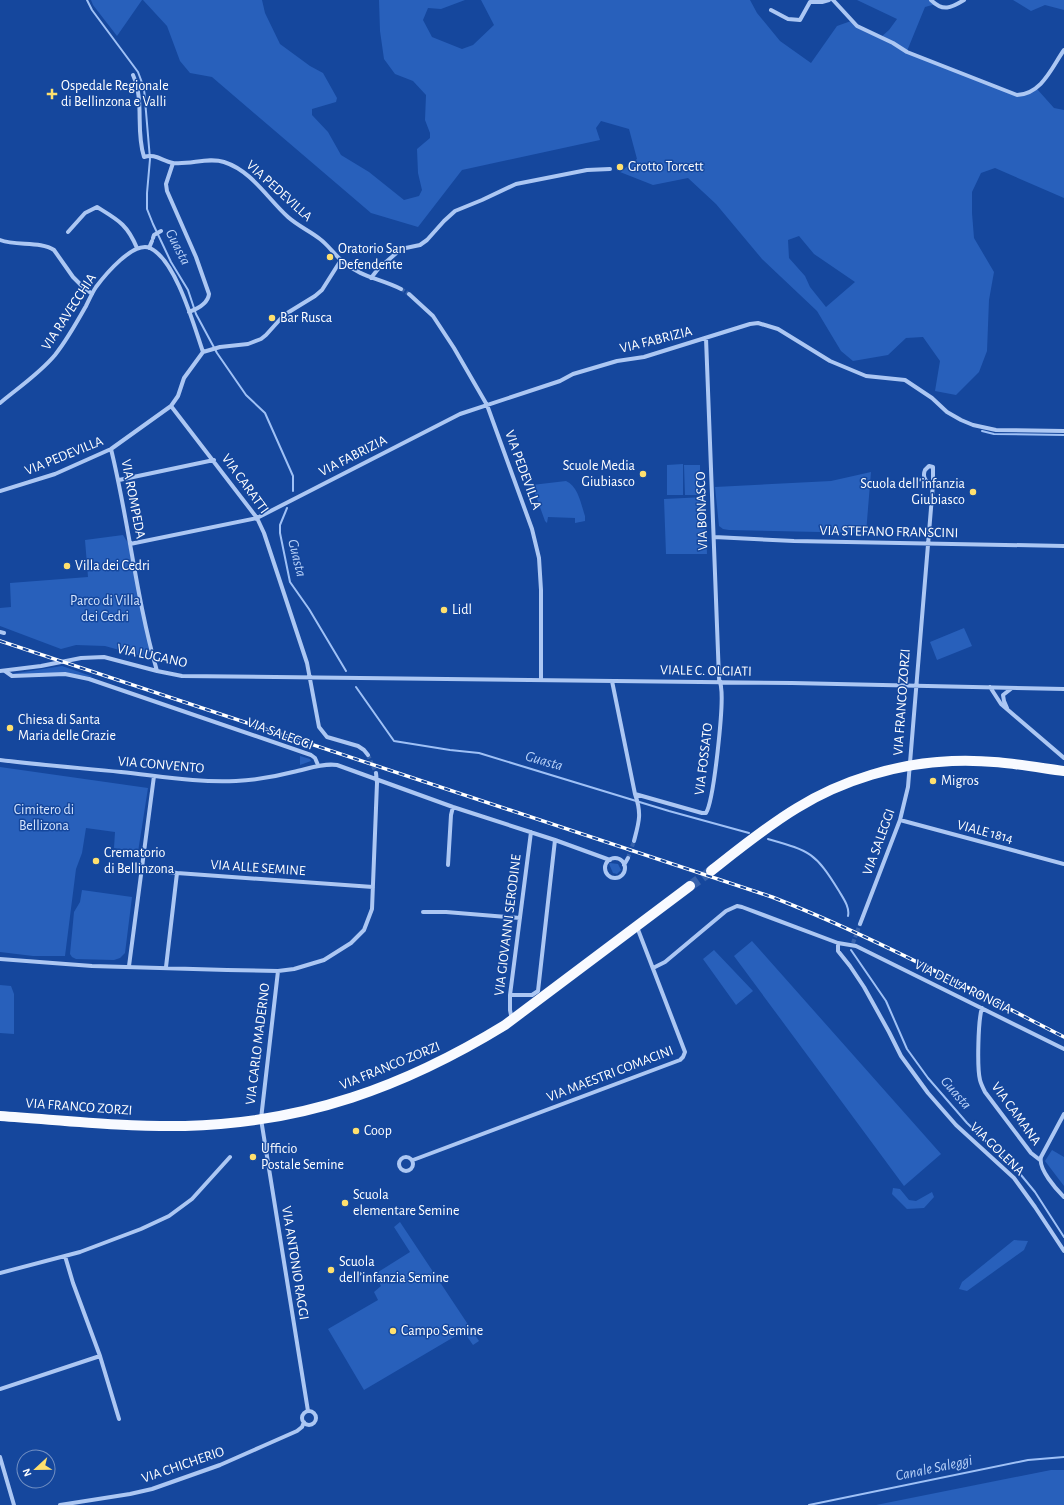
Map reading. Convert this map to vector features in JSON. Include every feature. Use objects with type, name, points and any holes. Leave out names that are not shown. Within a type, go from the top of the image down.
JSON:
[{"type":"main road","points":[[911,765],[953,761],[972,761],[996,762],[1064,771]]},
{"type":"main road","name":"VIA FRANCO ZORZI","points":[[711,871],[784,816],[810,800],[856,780],[911,765]]},
{"type":"main road","name":"VIA FRANCO ZORZI","points":[[0,1116],[137,1126],[200,1126],[261,1119],[322,1107],[375,1090],[428,1068],[473,1045],[512,1020],[690,886]]},
{"type":"street","points":[[770,10],[778,15],[797,20],[802,18],[810,2],[822,2],[829,0]]},
{"type":"street","points":[[833,0],[854,24],[864,31],[893,43],[907,52],[1014,94],[1024,94],[1037,89],[1064,50]]},
{"type":"street","points":[[931,0],[937,5],[949,8],[964,0]]},
{"type":"street","name":"VIA PEDEVILLA","points":[[133,75],[139,91],[140,142],[147,156],[173,163],[217,160],[230,164],[243,171],[289,218],[321,240],[341,260],[355,270],[371,278],[401,289]]},
{"type":"street","points":[[173,163],[166,184],[167,190],[199,265],[209,294],[208,299],[197,309],[189,312]]},
{"type":"street","points":[[371,278],[378,269],[400,249],[420,244],[427,240],[455,211],[516,184],[587,170],[610,168]]},
{"type":"street","points":[[68,232],[85,213],[97,207],[121,222],[132,234],[137,248],[143,246],[158,253],[165,261],[182,292],[203,352]]},
{"type":"street","points":[[149,248],[153,238],[161,231]]},
{"type":"street","points":[[0,240],[11,243],[49,246],[54,250],[81,285],[92,294]]},
{"type":"street","name":"VIA RAVECCHIA","points":[[0,403],[37,373],[56,354],[75,325],[96,287],[117,263],[137,248]]},
{"type":"street","points":[[171,406],[178,396],[186,375],[203,352],[256,342],[266,335],[284,315],[316,296],[322,290],[341,260]]},
{"type":"street","name":"VIA PEDEVILLA","points":[[408,294],[433,316],[454,348],[487,405],[532,530],[537,547],[541,590],[541,680]]},
{"type":"street","name":"VIA FABRIZIA","points":[[130,544],[257,518],[454,417],[560,381],[573,374],[617,361],[644,357],[750,324],[758,323],[772,326],[784,332],[822,357],[866,376],[905,380],[932,398],[947,412],[972,425],[996,430],[1064,431]]},
{"type":"street","name":"VIA BONASCO","points":[[706,338],[720,683]]},
{"type":"street","name":"VIA PEDEVILLA","points":[[0,491],[55,474],[111,449],[171,406]]},
{"type":"street","name":"VIA CARATTI","points":[[171,406],[214,460],[257,518],[276,568],[307,663],[317,720],[322,732],[329,738],[360,747],[368,755]]},
{"type":"street","name":"VIA ROMPEDA","points":[[111,449],[119,480],[130,544],[157,671]]},
{"type":"street","points":[[119,480],[214,460]]},
{"type":"street","name":"VIA FRANCO ZORZI","points":[[911,765],[933,484]]},
{"type":"street","name":"VIA STEFANO FRANSCINI","points":[[714,537],[799,541],[1064,546]]},
{"type":"street","name":"VIA LUGANO","points":[[2,671],[90,657],[115,659],[157,671],[182,676],[348,678]]},
{"type":"street","name":"VIA SALEGGI","points":[[2,671],[12,676],[64,674],[89,679],[311,755],[315,758],[318,765],[337,765],[453,807],[555,840],[610,860],[619,859],[624,864]]},
{"type":"street","name":"VIALE C. OLGIATI","points":[[348,678],[1064,688]]},
{"type":"street","points":[[612,681],[640,810],[640,820],[634,841]]},
{"type":"street","name":"VIA FOSSATO","points":[[636,796],[697,813],[706,813],[712,794],[718,749],[721,693],[720,683]]},
{"type":"street","points":[[990,687],[1001,704],[1064,758]]},
{"type":"street","points":[[1009,711],[1003,695],[1012,687]]},
{"type":"street","name":"VIA CONVENTO","points":[[0,760],[154,776],[235,781],[272,777],[318,765]]},
{"type":"street","name":"VIA SALEGGI","points":[[860,924],[900,820],[908,787],[911,765]]},
{"type":"street","points":[[0,959],[92,966],[278,971],[294,969],[316,963],[345,948],[355,940],[362,933],[370,918],[372,909],[376,773]]},
{"type":"street","points":[[129,966],[154,776]]},
{"type":"street","points":[[448,866],[451,815],[453,807]]},
{"type":"street","name":"VIALE 1814","points":[[900,820],[1064,864]]},
{"type":"street","name":"VIA GIOVANNI SERODINE","points":[[512,1020],[510,995],[531,832]]},
{"type":"street","points":[[510,995],[532,994],[538,991],[555,840]]},
{"type":"street","points":[[610,860],[606,864],[606,870],[612,877],[618,877],[623,874],[625,868],[624,864],[628,858]]},
{"type":"street","name":"VIA ALLE SEMINE","points":[[142,868],[177,873],[372,887]]},
{"type":"street","points":[[166,967],[177,873]]},
{"type":"street","points":[[653,968],[665,962],[726,911],[737,906],[838,944]]},
{"type":"street","points":[[423,912],[446,912],[520,918]]},
{"type":"street","name":"VIA MAESTRI COMACINI","points":[[413,1160],[680,1060],[683,1057],[685,1052],[637,927]]},
{"type":"street","name":"VIA DELLA RONGIA","points":[[838,944],[852,944],[1064,1049]]},
{"type":"street","name":"VIA GOLENA","points":[[838,944],[838,951],[864,987],[890,1032],[901,1056],[924,1087],[956,1125],[1014,1178],[1036,1207],[1064,1251]]},
{"type":"street","name":"VIA CARLO MADERNO","points":[[261,1119],[278,971]]},
{"type":"street","name":"VIA CAMANA","points":[[982,1008],[980,1016],[979,1042],[979,1075],[982,1086],[1029,1150],[1040,1160],[1042,1169],[1064,1197]]},
{"type":"street","points":[[1040,1160],[1064,1114]]},
{"type":"street","name":"VIA ANTONIO RAGGI","points":[[261,1119],[308,1411]]},
{"type":"street","points":[[0,1273],[65,1256],[107,1242],[169,1216],[192,1199],[230,1156]]},
{"type":"street","points":[[65,1256],[75,1290],[100,1356],[119,1419]]},
{"type":"street","points":[[0,1389],[100,1356]]},
{"type":"street","points":[[308,1411],[315,1415],[315,1421],[310,1425],[302,1419],[303,1414],[308,1411]]},
{"type":"street","name":"VIA CHICHERIO","points":[[60,1505],[141,1492],[165,1485],[220,1465],[297,1431],[302,1427],[304,1422]]},
{"type":"street","points":[[0,1457],[14,1505]]},
{"type":"green space","points":[[91,0],[142,0],[117,36],[93,5]]},
{"type":"green space","points":[[143,0],[262,0],[265,13],[280,44],[310,66],[323,73],[337,98],[336,102],[312,109],[312,115],[328,132],[341,155],[369,172],[404,200],[419,196],[422,190],[418,173],[417,149],[430,138],[430,133],[425,120],[426,95],[413,81],[395,74],[384,59],[380,31],[379,0],[465,0],[441,9],[428,8],[423,20],[432,37],[462,49],[473,45],[494,25],[481,0],[750,0],[757,13],[780,41],[811,63],[837,26],[851,21],[881,37],[889,30],[897,19],[857,0],[931,0],[936,4],[925,7],[907,51],[1017,95],[1037,89],[1054,108],[1064,110],[1064,198],[995,168],[981,173],[972,192],[972,213],[974,238],[994,272],[989,300],[987,351],[979,372],[956,395],[935,391],[940,361],[923,337],[906,338],[888,355],[853,361],[841,351],[817,311],[762,259],[716,204],[688,178],[653,185],[620,172],[637,159],[629,129],[601,121],[596,128],[600,140],[462,170],[418,227],[371,213],[212,77],[190,73],[180,61],[167,26]],"holes":[[[799,236],[814,254],[855,282],[826,307],[810,287],[805,276],[789,258],[788,240]]]},
{"type":"green space","points":[[1013,0],[1064,0],[1064,10],[1045,5],[1031,11]]},
{"type":"green space","points":[[683,464],[683,495],[667,495],[667,465]]},
{"type":"green space","points":[[684,465],[700,465],[700,495],[685,495]]},
{"type":"green space","points":[[871,472],[866,533],[729,530],[723,529],[719,526],[715,487],[831,481]]},
{"type":"green space","points":[[566,481],[570,483],[576,491],[585,516],[585,521],[575,523],[575,518],[548,517],[547,523],[532,485]]},
{"type":"green space","points":[[705,497],[707,554],[666,554],[664,499]]},
{"type":"green space","name":"Parco di Villa dei Cedri","points":[[123,535],[128,543],[150,649],[148,655],[141,656],[105,646],[76,645],[61,649],[0,626],[0,608],[11,607],[10,583],[88,577],[85,540]]},
{"type":"green space","points":[[964,628],[972,646],[937,660],[930,642]]},
{"type":"green space","points":[[62,666],[92,677],[64,673],[11,674]]},
{"type":"green space","points":[[300,756],[310,759],[311,761],[300,765]]},
{"type":"green space","name":"Cimitero di Bellizona","points":[[0,767],[148,788],[138,852],[114,848],[115,832],[86,828],[82,853],[76,869],[65,956],[33,956],[0,952]]},
{"type":"green space","points":[[609,864],[618,864],[621,870],[617,874],[613,873]]},
{"type":"green space","points":[[82,890],[132,897],[125,953],[120,958],[114,960],[76,959],[70,954],[74,912],[80,902]]},
{"type":"green space","points":[[752,941],[941,1154],[904,1186],[734,956]]},
{"type":"green space","points":[[714,950],[753,991],[736,1005],[703,959]]},
{"type":"green space","points":[[0,985],[11,986],[14,994],[14,1034],[0,1033]]},
{"type":"green space","points":[[1052,1150],[1064,1157],[1064,1186],[1045,1161]]},
{"type":"green space","points":[[893,1188],[900,1189],[909,1200],[916,1201],[932,1192],[934,1197],[924,1208],[907,1209],[892,1194]]},
{"type":"green space","name":"Campo Semine","points":[[400,1222],[479,1341],[473,1345],[464,1332],[459,1334],[364,1390],[328,1329],[378,1300],[374,1292],[381,1286],[375,1274],[410,1252],[394,1227]]},
{"type":"green space","points":[[1014,1240],[1028,1241],[1024,1250],[967,1291],[959,1289],[962,1282]]},
{"type":"green space","points":[[1051,1470],[1064,1470],[1064,1505],[876,1505]]},
{"type":"waterway","name":"Guasta","points":[[87,0],[92,10],[138,72],[144,88],[150,159],[147,209],[153,224],[171,262],[188,290],[196,314],[217,353],[246,395],[265,413],[293,476],[293,491]]},
{"type":"waterway","points":[[982,431],[994,434],[1064,435]]},
{"type":"waterway","name":"Guasta","points":[[287,508],[280,525],[280,533],[290,582],[309,609],[346,671]]},
{"type":"waterway","name":"Guasta","points":[[356,687],[394,741],[479,753],[669,811],[749,833]]},
{"type":"waterway","points":[[768,839],[803,850],[817,861],[831,878],[844,900],[848,909],[848,916]]},
{"type":"waterway","name":"Guasta","points":[[851,950],[886,1001],[907,1049],[928,1078],[967,1123],[1021,1175],[1035,1192],[1064,1237]]},
{"type":"waterway","name":"Canale Saleggi","points":[[809,1505],[1028,1460],[1064,1457]]},
{"type":"tunnel","points":[[401,289],[409,294]]},
{"type":"tunnel","points":[[368,755],[376,773]]},
{"type":"tunnel","points":[[628,858],[634,841]]},
{"type":"tunnel","points":[[690,886],[711,871]]},
{"type":"tunnel","points":[[853,943],[860,924]]},
{"type":"railway","points":[[0,641],[772,897],[846,928],[956,981],[1064,1037]]},
{"type":"place","name":"Ospedale Regionale di Bellinzona e Valli","points":[[52,94]]},
{"type":"place","name":"Grotto Torcett","points":[[620,167]]},
{"type":"place","name":"Oratorio San Defendente","points":[[330,257]]},
{"type":"place","name":"Bar Rusca","points":[[272,318]]},
{"type":"place","name":"Scuole Media Giubiasco","points":[[643,474]]},
{"type":"place","name":"Scuola dell'infanzia Giubiasco","points":[[973,492]]},
{"type":"place","name":"Villa dei Cedri","points":[[67,566]]},
{"type":"place","name":"Lidl","points":[[444,610]]},
{"type":"place","name":"Chiesa di Santa Maria delle Grazie","points":[[10,728]]},
{"type":"place","name":"Migros","points":[[933,781]]},
{"type":"place","name":"Crematorio di Bellinzona","points":[[96,861]]},
{"type":"place","name":"Coop","points":[[356,1131]]},
{"type":"place","name":"Ufficio Postale Semine","points":[[253,1157]]},
{"type":"place","name":"Scuola elementare Semine","points":[[345,1203]]},
{"type":"place","name":"Scuola dell’infanzia Semine","points":[[331,1270]]},
{"type":"place","name":"Campo Semine","points":[[393,1331]]}]
